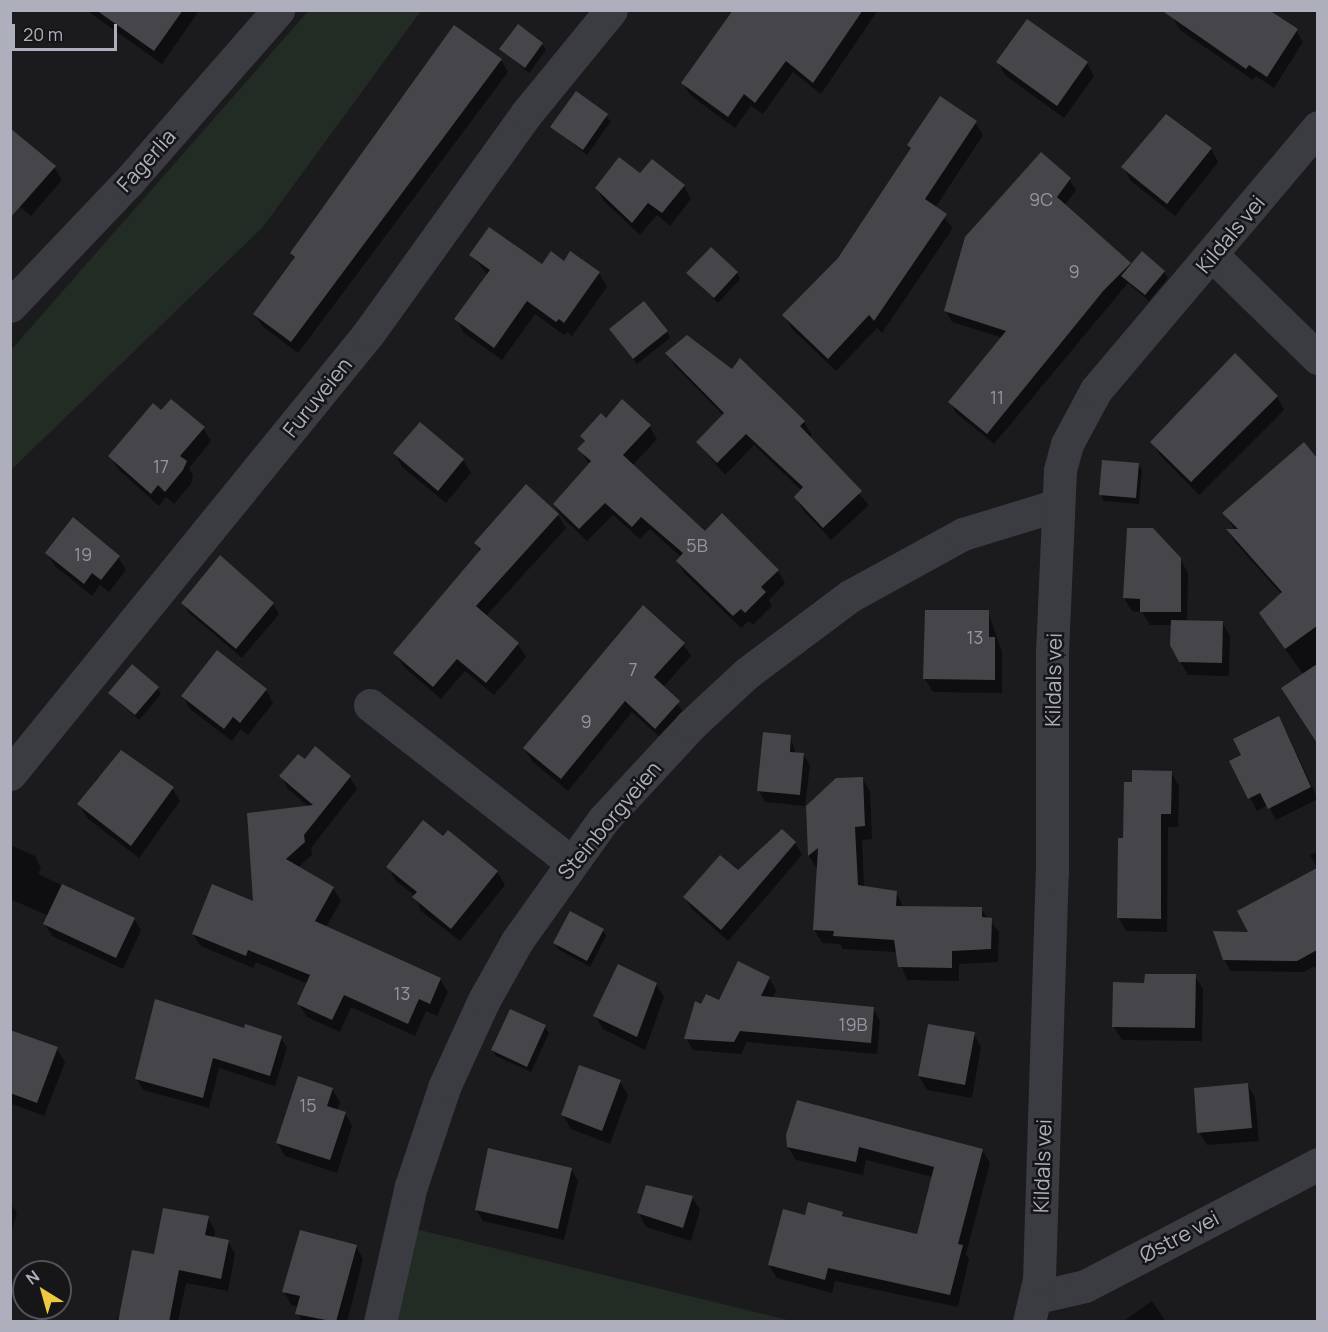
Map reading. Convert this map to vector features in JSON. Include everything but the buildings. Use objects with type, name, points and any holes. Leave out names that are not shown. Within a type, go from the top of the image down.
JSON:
[{"type":"street","name":"Fagerlia","points":[[10,306],[129,181],[278,10]]},
{"type":"street","name":"Furuveien","points":[[10,774],[368,334],[526,114],[611,10]]},
{"type":"street","name":"Kildals vei","points":[[1033,1309],[1050,926],[1052,653],[1060,470],[1067,444],[1096,390],[1212,255],[1317,127]]},
{"type":"street","points":[[1212,255],[1317,358]]},
{"type":"street","name":"Steinborgveien","points":[[380,1322],[411,1186],[445,1085],[484,1000],[517,941],[603,820],[691,725],[777,648],[850,596],[963,534],[1058,506]]},
{"type":"street","points":[[370,705],[571,862]]},
{"type":"street","name":"Østre vei","points":[[1033,1309],[1085,1286],[1317,1164]]},
{"type":"shaded area","points":[[309,10],[421,11],[263,227],[11,470],[11,350]]},
{"type":"shaded area","points":[[416,1229],[690,1296],[792,1321],[397,1322]]}]
